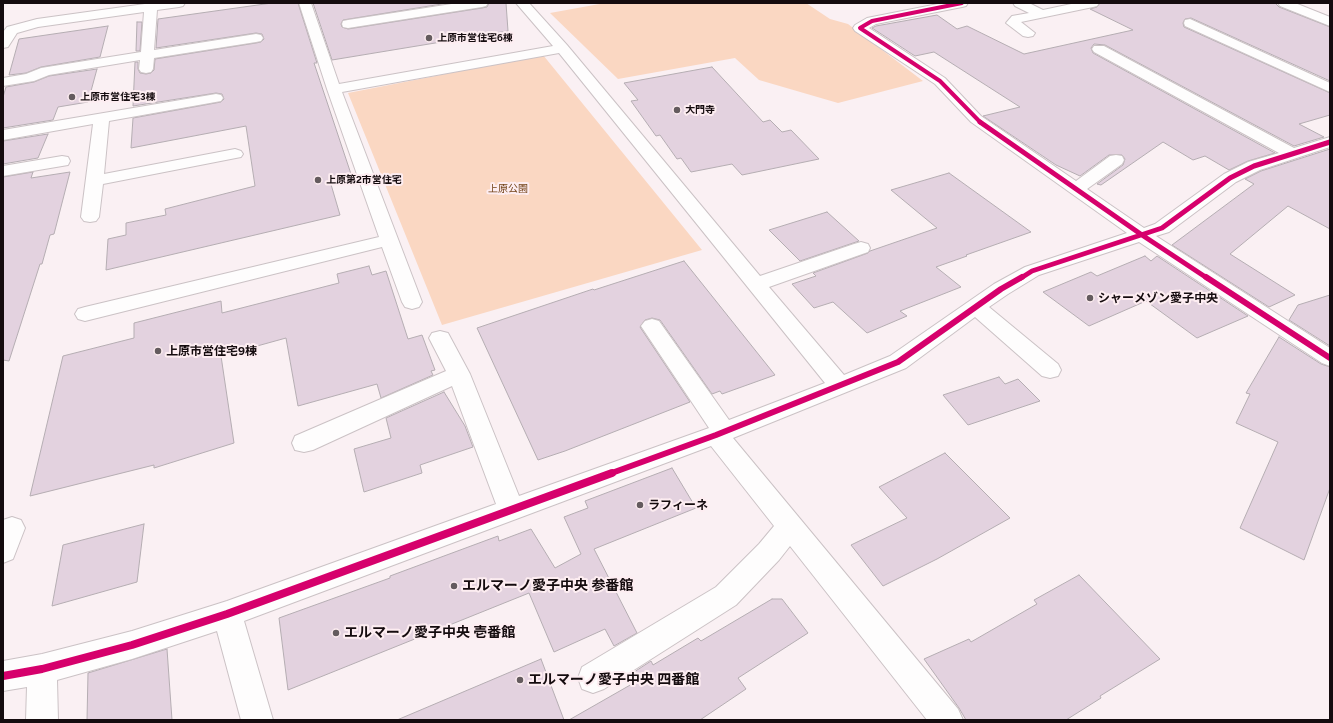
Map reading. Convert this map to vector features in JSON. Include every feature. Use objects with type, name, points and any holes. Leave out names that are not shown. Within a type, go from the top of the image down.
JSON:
[{"type":"street","points":[[4,38],[12,30],[37,23],[178,3]]},
{"type":"street","points":[[305,3],[334,89],[412,302]]},
{"type":"street","points":[[348,24],[482,3]]},
{"type":"street","points":[[522,3],[558,43],[840,386]]},
{"type":"street","points":[[962,3],[872,21],[860,28],[940,81],[976,120],[1142,235],[1330,358]]},
{"type":"street","points":[[1019,3],[1042,14]]},
{"type":"street","points":[[1028,34],[1012,23],[1017,19],[1093,3]]},
{"type":"street","points":[[1284,3],[1330,22]]},
{"type":"street","points":[[146,70],[151,7]]},
{"type":"street","points":[[1190,23],[1330,88]]},
{"type":"street","points":[[3,82],[29,78],[46,71],[256,38]]},
{"type":"street","points":[[334,89],[558,43]]},
{"type":"street","points":[[362,72],[558,43]]},
{"type":"street","points":[[1099,49],[1293,154]]},
{"type":"street","points":[[3,134],[216,98]]},
{"type":"street","points":[[90,217],[102,118]]},
{"type":"street","points":[[3,676],[42,669],[132,645],[227,614],[720,433],[840,386],[898,362],[976,307],[1032,271],[1162,228],[1230,178],[1254,166],[1330,142]]},
{"type":"street","points":[[94,181],[235,154]]},
{"type":"street","points":[[1075,189],[1116,160]]},
{"type":"street","points":[[3,171],[62,161]]},
{"type":"street","points":[[85,314],[389,240]]},
{"type":"street","points":[[756,284],[861,248]]},
{"type":"street","points":[[976,307],[1050,370]]},
{"type":"street","points":[[652,326],[720,433],[789,526],[947,720]]},
{"type":"street","points":[[440,338],[459,374],[511,509]]},
{"type":"street","points":[[304,443],[459,374]]},
{"type":"street","points":[[593,678],[726,596],[769,552],[789,526]]},
{"type":"street","points":[[227,614],[257,720]]},
{"type":"street","points":[[42,669],[42,720]]},
{"type":"green space","points":[[605,3],[806,3],[830,19],[848,24],[923,81],[838,103],[759,80],[735,58],[618,79],[550,13]]},
{"type":"green space","name":"上原公園","points":[[543,55],[702,250],[442,325],[348,93]]},
{"type":"building","points":[[272,3],[298,3],[317,63],[314,63],[352,177],[330,181],[340,215],[106,270],[108,239],[126,235],[126,223],[166,215],[165,209],[255,186],[246,126],[131,148],[133,118],[221,102],[224,99],[222,94],[216,93],[133,106],[135,62],[138,62],[138,69],[140,73],[146,74],[151,73],[154,70],[155,59],[256,43],[261,42],[264,39],[262,34],[256,33],[156,48],[158,19]]},
{"type":"building","points":[[313,3],[448,3],[343,20],[341,24],[342,27],[348,29],[482,8],[487,7],[489,3],[506,3],[508,31],[332,60]]},
{"type":"building","points":[[1100,3],[1275,3],[1279,7],[1330,27],[1330,81],[1191,18],[1185,19],[1183,23],[1184,27],[1330,93],[1330,115],[1299,124],[1324,137],[1294,146],[1105,45],[1094,44],[1091,48],[1093,53],[1275,153],[1248,161],[1229,170],[1205,156],[1193,160],[1163,142],[1101,185],[1097,184],[1123,165],[1125,159],[1122,155],[1109,155],[1080,176],[1056,165],[983,116],[1020,107],[934,52],[915,56],[872,28],[937,15],[957,29],[967,26],[1024,54],[1133,30],[1090,9],[1097,7]]},
{"type":"building","points":[[137,22],[142,22],[140,51],[136,51]]},
{"type":"building","points":[[108,26],[100,57],[41,67],[26,73],[9,75],[19,39]]},
{"type":"building","points":[[712,67],[763,122],[770,120],[782,132],[791,130],[819,159],[742,175],[732,164],[691,172],[681,158],[677,159],[660,135],[656,136],[631,101],[638,100],[624,83]]},
{"type":"building","points":[[97,69],[88,102],[58,107],[53,120],[3,128],[3,97],[6,87],[34,82],[49,76]]},
{"type":"building","points":[[48,134],[38,158],[3,164],[3,141]]},
{"type":"building","points":[[1330,149],[1330,229],[1288,206],[1230,254],[1295,295],[1269,307],[1172,245],[1254,184],[1245,179],[1261,171]]},
{"type":"building","points":[[33,172],[31,178],[70,172],[54,234],[50,235],[42,264],[40,264],[9,361],[3,360],[3,177]]},
{"type":"building","points":[[949,173],[1031,232],[936,267],[961,287],[900,311],[907,316],[867,333],[833,302],[814,308],[792,284],[816,276],[813,273],[870,251],[937,228],[891,190]]},
{"type":"building","points":[[827,212],[859,241],[800,261],[769,230]]},
{"type":"building","points":[[1145,256],[1151,261],[1157,256],[1248,316],[1197,338],[1146,301],[1089,326],[1043,292],[1091,272],[1097,276]]},
{"type":"building","points":[[684,261],[775,375],[722,394],[720,391],[712,394],[660,320],[652,318],[645,320],[640,327],[690,402],[565,451],[538,460],[477,328],[593,289],[594,290]]},
{"type":"building","points":[[369,266],[372,275],[386,271],[408,339],[422,335],[435,370],[431,371],[433,375],[381,398],[377,384],[298,406],[286,338],[221,356],[234,443],[154,468],[154,465],[30,496],[63,356],[134,338],[134,323],[221,301],[222,313],[339,283],[337,274]]},
{"type":"building","points":[[1330,295],[1330,346],[1289,320],[1298,305]]},
{"type":"building","points":[[1279,337],[1321,364],[1330,367],[1330,488],[1304,560],[1240,528],[1278,442],[1236,423],[1250,394],[1246,393]]},
{"type":"building","points":[[999,377],[1005,384],[1018,379],[1040,401],[968,425],[943,395]]},
{"type":"building","points":[[444,392],[465,426],[473,447],[420,465],[422,473],[364,492],[354,449],[391,438],[386,418]]},
{"type":"building","points":[[945,453],[1010,518],[937,559],[883,586],[851,545],[907,518],[879,487]]},
{"type":"building","points":[[672,468],[696,508],[594,549],[637,633],[614,646],[605,629],[554,652],[529,593],[288,690],[279,618],[390,578],[390,576],[498,536],[499,541],[531,529],[555,568],[581,554],[564,517],[588,508],[585,501]]},
{"type":"building","points":[[144,524],[137,582],[52,606],[63,545]]},
{"type":"building","points":[[1079,575],[1160,659],[1100,696],[1101,698],[1066,720],[966,720],[924,659],[969,639],[971,642],[1037,604],[1034,600]]},
{"type":"building","points":[[772,599],[782,599],[808,633],[738,678],[746,689],[700,720],[569,720],[632,684],[628,676],[651,661],[653,665],[698,638],[701,641]]},
{"type":"building","points":[[167,649],[172,720],[87,720],[88,673]]},
{"type":"building","name":"エルマーノ愛子中央 四番館","points":[[541,659],[564,720],[397,720]]},
{"type":"cycle path","points":[[962,3],[872,21],[860,28],[940,81],[976,119],[1142,235],[1330,358]]},
{"type":"cycle path","points":[[3,676],[42,669],[132,645],[227,614],[716,435],[840,386],[898,362],[1001,289],[1032,271],[1162,228],[1230,178],[1254,166],[1330,142]]},
{"type":"place","name":"上原市営住宅6棟","points":[[429,38]]},
{"type":"place","name":"上原市営住宅3棟","points":[[72,97]]},
{"type":"place","name":"大門寺","points":[[677,110]]},
{"type":"place","name":"上原第2市営住宅","points":[[318,180]]},
{"type":"place","name":"シャーメゾン愛子中央","points":[[1090,298]]},
{"type":"place","name":"上原市営住宅9棟","points":[[158,351]]},
{"type":"place","name":"ラフィーネ","points":[[640,505]]},
{"type":"place","name":"エルマーノ愛子中央 参番館","points":[[454,586]]},
{"type":"place","name":"エルマーノ愛子中央 壱番館","points":[[336,633]]},
{"type":"place","name":"エルマーノ愛子中央 四番館","points":[[520,680]]}]
